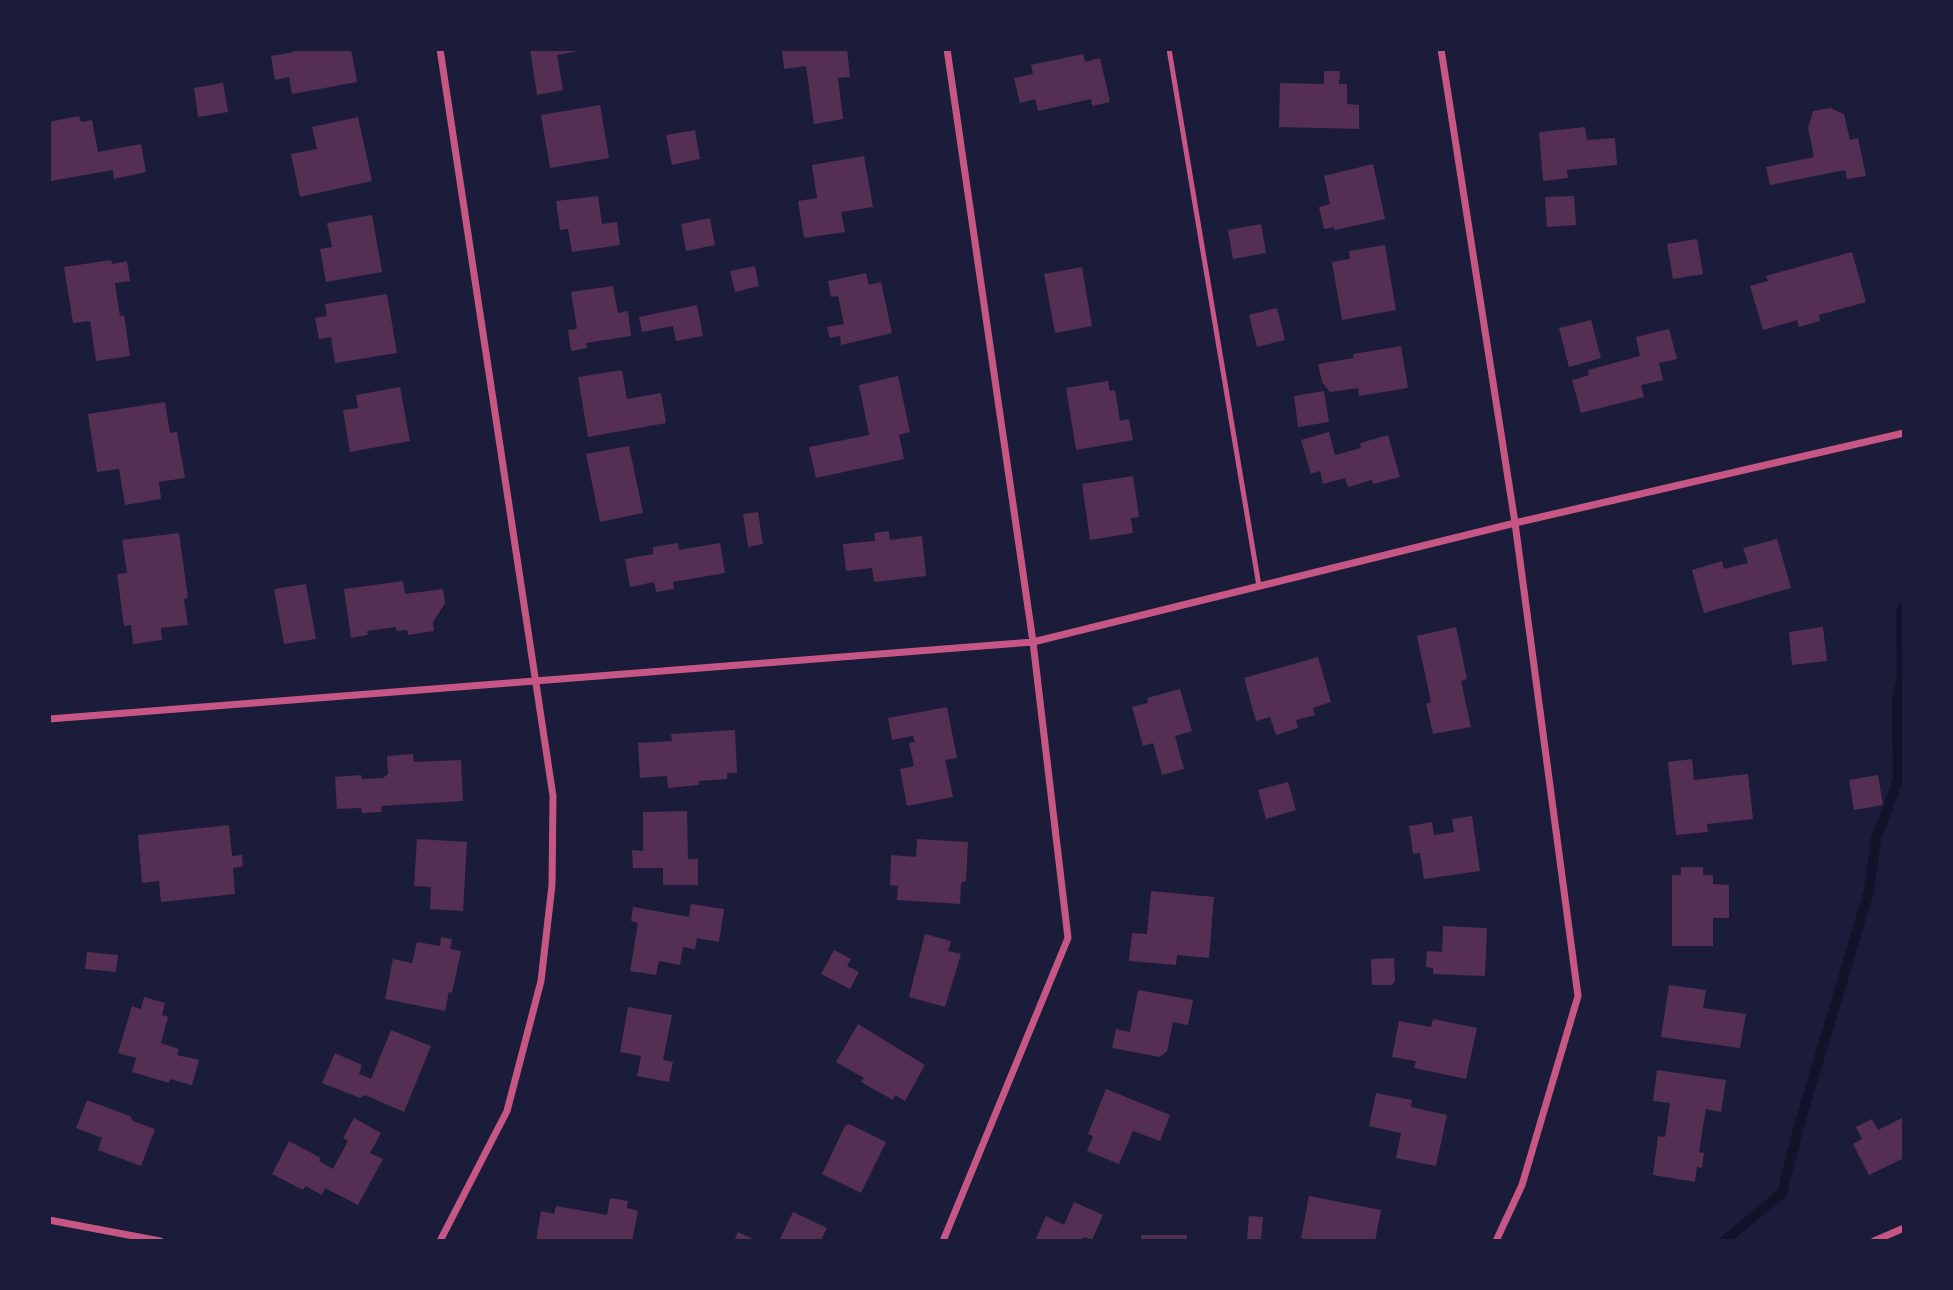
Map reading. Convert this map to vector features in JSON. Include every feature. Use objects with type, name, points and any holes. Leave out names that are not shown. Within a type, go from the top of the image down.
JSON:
[{"type":"street","points":[[440,49],[553,796],[552,885],[541,981],[507,1111],[440,1241]]},
{"type":"street","points":[[943,1241],[1068,938],[1033,642],[947,49]]},
{"type":"street","points":[[1441,49],[1515,523],[1578,996],[1522,1185],[1496,1241]]},
{"type":"street","points":[[49,719],[1033,642],[1515,523],[1904,433]]},
{"type":"street","points":[[49,1220],[160,1241]]},
{"type":"street","points":[[1874,1241],[1904,1228]]},
{"type":"lane","points":[[1169,49],[1259,586]]},
{"type":"building","points":[[294,49],[351,49],[357,82],[292,94],[289,77],[275,80],[271,56],[294,52]]},
{"type":"building","points":[[530,49],[585,50],[557,55],[563,90],[537,95]]},
{"type":"building","points":[[782,49],[847,49],[850,77],[838,78],[843,119],[814,124],[806,66],[784,69]]},
{"type":"building","points":[[1083,54],[1085,62],[1100,58],[1110,102],[1092,106],[1091,99],[1038,111],[1035,99],[1020,103],[1014,78],[1033,74],[1031,65]]},
{"type":"building","points":[[1324,71],[1340,71],[1339,84],[1347,84],[1347,104],[1359,105],[1359,129],[1279,127],[1280,83],[1324,84]]},
{"type":"building","points":[[223,83],[228,112],[198,117],[194,88]]},
{"type":"building","points":[[600,105],[609,158],[550,168],[541,115]]},
{"type":"building","points":[[1830,108],[1844,114],[1850,140],[1858,138],[1866,176],[1847,179],[1845,170],[1770,185],[1766,167],[1814,157],[1808,128],[1813,111]]},
{"type":"building","points":[[79,116],[81,122],[92,120],[98,152],[141,144],[146,172],[114,179],[113,170],[51,181],[49,122]]},
{"type":"building","points":[[358,117],[372,181],[300,197],[291,154],[317,149],[312,127]]},
{"type":"building","points":[[1585,127],[1587,140],[1615,138],[1617,165],[1567,170],[1568,178],[1543,181],[1539,132]]},
{"type":"building","points":[[695,130],[700,159],[672,165],[666,135]]},
{"type":"building","points":[[864,156],[873,207],[841,212],[845,232],[804,238],[798,201],[817,198],[812,165]]},
{"type":"building","points":[[1373,164],[1385,219],[1335,230],[1334,227],[1324,229],[1319,207],[1330,204],[1324,176]]},
{"type":"building","points":[[598,196],[602,224],[617,222],[620,245],[572,252],[568,229],[560,230],[556,201]]},
{"type":"building","points":[[1574,196],[1576,225],[1547,227],[1545,197]]},
{"type":"building","points":[[372,215],[382,272],[326,282],[320,249],[332,247],[327,223]]},
{"type":"building","points":[[710,218],[715,245],[686,251],[681,224]]},
{"type":"building","points":[[1261,224],[1266,253],[1233,259],[1228,230]]},
{"type":"building","points":[[1697,239],[1703,274],[1673,279],[1667,244]]},
{"type":"building","points":[[1385,245],[1396,310],[1342,320],[1332,262],[1350,259],[1349,251]]},
{"type":"building","points":[[1852,252],[1866,302],[1819,315],[1820,321],[1799,327],[1797,320],[1763,330],[1750,286],[1768,281],[1766,276]]},
{"type":"building","points":[[111,260],[112,264],[127,261],[130,281],[115,283],[120,316],[124,315],[130,356],[96,361],[90,321],[73,323],[64,267]]},
{"type":"building","points":[[755,266],[759,286],[735,292],[730,271]]},
{"type":"building","points":[[1082,267],[1092,326],[1055,333],[1044,274]]},
{"type":"building","points":[[866,273],[869,285],[881,282],[892,333],[841,345],[840,336],[830,338],[827,327],[844,324],[838,296],[831,297],[828,281]]},
{"type":"building","points":[[613,286],[618,313],[628,311],[631,336],[586,343],[587,348],[571,351],[568,330],[577,329],[571,292]]},
{"type":"building","points":[[387,294],[397,353],[335,363],[331,337],[319,339],[315,318],[327,316],[325,304]]},
{"type":"building","points":[[697,305],[703,336],[676,341],[673,326],[642,332],[639,317]]},
{"type":"building","points":[[1277,308],[1285,340],[1257,347],[1249,315]]},
{"type":"building","points":[[1591,320],[1601,358],[1569,367],[1559,328]]},
{"type":"building","points":[[1669,329],[1677,359],[1659,363],[1663,380],[1641,385],[1644,397],[1581,413],[1572,380],[1589,375],[1588,370],[1640,356],[1636,337]]},
{"type":"building","points":[[1401,346],[1408,388],[1359,396],[1358,388],[1330,392],[1322,382],[1318,364],[1354,358],[1353,354]]},
{"type":"building","points":[[622,370],[627,399],[661,393],[666,423],[588,437],[578,377]]},
{"type":"building","points":[[898,376],[910,432],[899,435],[904,459],[816,478],[809,447],[869,435],[859,385]]},
{"type":"building","points":[[1108,381],[1110,391],[1115,390],[1120,421],[1129,419],[1133,440],[1076,450],[1066,388]]},
{"type":"building","points":[[400,387],[410,441],[350,452],[343,410],[358,408],[356,395]]},
{"type":"building","points":[[1324,391],[1329,422],[1298,427],[1294,396]]},
{"type":"building","points":[[165,402],[170,433],[177,432],[185,478],[159,482],[161,499],[125,505],[119,469],[97,472],[88,414]]},
{"type":"building","points":[[1329,432],[1335,455],[1361,448],[1360,443],[1388,435],[1400,477],[1373,484],[1372,480],[1348,487],[1345,478],[1323,484],[1320,471],[1311,474],[1301,440]]},
{"type":"building","points":[[629,446],[643,513],[600,522],[586,454]]},
{"type":"building","points":[[1133,476],[1139,517],[1131,518],[1133,533],[1090,540],[1082,484]]},
{"type":"building","points":[[758,512],[763,544],[748,547],[743,514]]},
{"type":"building","points":[[889,531],[890,540],[922,536],[926,576],[874,582],[872,568],[846,571],[843,544],[875,541],[874,533]]},
{"type":"building","points":[[179,533],[188,598],[184,599],[188,625],[161,628],[162,640],[133,644],[131,625],[124,626],[117,574],[127,573],[122,540]]},
{"type":"building","points":[[1777,539],[1791,588],[1704,613],[1692,570],[1722,561],[1724,569],[1748,563],[1743,548]]},
{"type":"building","points":[[678,543],[679,550],[720,543],[725,573],[673,582],[674,589],[656,592],[654,582],[630,587],[625,559],[653,554],[653,547]]},
{"type":"building","points":[[403,581],[405,594],[443,589],[445,603],[433,622],[434,631],[408,635],[407,630],[396,631],[396,627],[367,631],[368,635],[351,638],[344,589]]},
{"type":"building","points":[[306,584],[316,639],[284,644],[274,589]]},
{"type":"building","points":[[1456,627],[1467,679],[1461,681],[1471,727],[1433,734],[1426,704],[1431,702],[1417,636]]},
{"type":"building","points":[[1823,627],[1827,661],[1792,665],[1789,632]]},
{"type":"building","points":[[1318,657],[1331,702],[1313,708],[1315,715],[1296,720],[1298,728],[1276,735],[1270,717],[1256,721],[1244,678]]},
{"type":"building","points":[[1180,689],[1192,731],[1175,736],[1184,769],[1162,775],[1153,743],[1143,746],[1132,707],[1148,703],[1147,698]]},
{"type":"building","points":[[947,707],[957,758],[945,760],[953,797],[907,806],[900,769],[914,766],[909,743],[915,742],[913,736],[892,740],[888,718]]},
{"type":"building","points":[[735,730],[737,773],[727,773],[727,779],[699,781],[699,785],[668,788],[667,776],[640,778],[638,743],[672,741],[671,734]]},
{"type":"building","points":[[413,754],[414,762],[461,760],[463,801],[381,806],[382,812],[362,813],[361,808],[337,809],[335,777],[361,775],[362,779],[383,778],[388,774],[387,756]]},
{"type":"building","points":[[1692,759],[1694,780],[1748,774],[1753,819],[1707,824],[1708,832],[1676,835],[1668,762]]},
{"type":"building","points":[[1878,775],[1883,805],[1854,810],[1849,780]]},
{"type":"building","points":[[1288,782],[1296,810],[1266,819],[1258,790]]},
{"type":"building","points":[[687,811],[688,859],[698,859],[698,885],[663,885],[663,868],[633,868],[632,850],[643,851],[643,812]]},
{"type":"building","points":[[1472,816],[1480,871],[1424,879],[1420,853],[1413,854],[1409,826],[1432,822],[1434,835],[1454,832],[1452,819]]},
{"type":"building","points":[[229,825],[232,856],[242,855],[243,866],[233,868],[235,894],[161,902],[159,881],[142,883],[138,835]]},
{"type":"building","points":[[417,839],[467,842],[463,911],[430,909],[431,887],[414,886]]},
{"type":"building","points":[[917,839],[968,842],[966,881],[961,883],[960,904],[897,900],[898,886],[890,885],[891,855],[916,857]]},
{"type":"building","points":[[1681,867],[1703,867],[1703,875],[1713,875],[1713,884],[1729,885],[1729,918],[1713,918],[1713,946],[1672,946],[1672,875],[1681,875]]},
{"type":"building","points":[[1151,891],[1214,897],[1209,958],[1177,955],[1176,965],[1129,961],[1132,933],[1147,934]]},
{"type":"building","points":[[691,904],[724,909],[719,942],[697,938],[695,949],[683,947],[680,965],[659,961],[656,975],[630,971],[638,923],[631,921],[633,907],[689,917]]},
{"type":"building","points":[[1443,926],[1487,928],[1485,976],[1433,974],[1433,968],[1426,967],[1427,951],[1442,952]]},
{"type":"building","points":[[925,934],[951,941],[948,951],[961,954],[945,1007],[909,997]]},
{"type":"building","points":[[441,937],[452,939],[450,949],[461,951],[452,993],[449,992],[445,1011],[385,999],[393,959],[412,963],[417,942],[440,946]]},
{"type":"building","points":[[834,950],[851,959],[847,966],[859,972],[850,989],[821,974]]},
{"type":"building","points":[[87,952],[118,955],[116,972],[85,969]]},
{"type":"building","points":[[1394,958],[1395,981],[1392,985],[1372,985],[1371,959]]},
{"type":"building","points":[[1669,985],[1706,990],[1703,1008],[1746,1014],[1740,1048],[1661,1037]]},
{"type":"building","points":[[1138,990],[1193,1000],[1188,1025],[1173,1022],[1167,1051],[1160,1057],[1112,1048],[1116,1029],[1130,1032]]},
{"type":"building","points":[[144,997],[165,1003],[162,1015],[168,1017],[161,1043],[179,1049],[177,1055],[199,1060],[192,1085],[170,1079],[169,1083],[132,1072],[136,1058],[118,1053],[132,1006],[141,1009]]},
{"type":"building","points":[[628,1007],[672,1015],[663,1060],[673,1062],[669,1082],[637,1076],[641,1056],[620,1052]]},
{"type":"building","points":[[1433,1019],[1477,1028],[1466,1079],[1414,1068],[1416,1061],[1392,1057],[1399,1021],[1431,1027]]},
{"type":"building","points":[[858,1024],[925,1065],[905,1101],[895,1095],[893,1100],[861,1082],[864,1078],[836,1062]]},
{"type":"building","points":[[391,1030],[431,1046],[404,1112],[365,1095],[360,1098],[322,1083],[335,1053],[362,1065],[359,1074],[371,1079]]},
{"type":"building","points":[[1657,1070],[1726,1080],[1721,1112],[1706,1109],[1699,1152],[1704,1153],[1702,1168],[1697,1167],[1695,1182],[1653,1175],[1658,1136],[1665,1137],[1670,1103],[1653,1101]]},
{"type":"building","points":[[1106,1089],[1170,1115],[1160,1141],[1133,1131],[1119,1164],[1087,1151],[1093,1136],[1088,1134]]},
{"type":"building","points":[[1376,1093],[1412,1100],[1411,1107],[1447,1115],[1436,1166],[1396,1158],[1401,1133],[1369,1126]]},
{"type":"building","points":[[87,1100],[130,1116],[133,1121],[155,1129],[141,1166],[98,1150],[102,1138],[76,1128]]},
{"type":"building","points":[[1904,1117],[1904,1158],[1869,1175],[1853,1144],[1862,1139],[1856,1127],[1872,1119],[1878,1130]]},
{"type":"building","points":[[354,1118],[381,1133],[370,1153],[383,1159],[358,1205],[325,1188],[322,1195],[306,1186],[303,1190],[272,1174],[289,1141],[321,1158],[319,1161],[333,1169],[348,1141],[343,1138]]},
{"type":"building","points":[[849,1124],[886,1142],[861,1193],[822,1174],[845,1126]]},
{"type":"building","points":[[1309,1196],[1381,1210],[1375,1241],[1317,1241],[1301,1238]]},
{"type":"building","points":[[610,1198],[628,1201],[627,1208],[638,1211],[632,1241],[536,1241],[541,1211],[554,1214],[556,1206],[607,1215]]},
{"type":"building","points":[[1074,1202],[1103,1215],[1092,1240],[1084,1237],[1082,1241],[1035,1241],[1046,1216],[1064,1225]]},
{"type":"building","points":[[793,1212],[827,1228],[822,1238],[828,1241],[779,1241]]},
{"type":"building","points":[[1249,1216],[1263,1217],[1261,1241],[1247,1241]]},
{"type":"building","points":[[738,1232],[757,1241],[734,1241]]},
{"type":"building","points":[[1141,1235],[1187,1235],[1187,1241],[1141,1241]]},
{"type":"waterway","points":[[1724,1241],[1782,1193],[1799,1126],[1869,891],[1876,839],[1898,780],[1897,700],[1902,676],[1901,612],[1904,606]]}]
